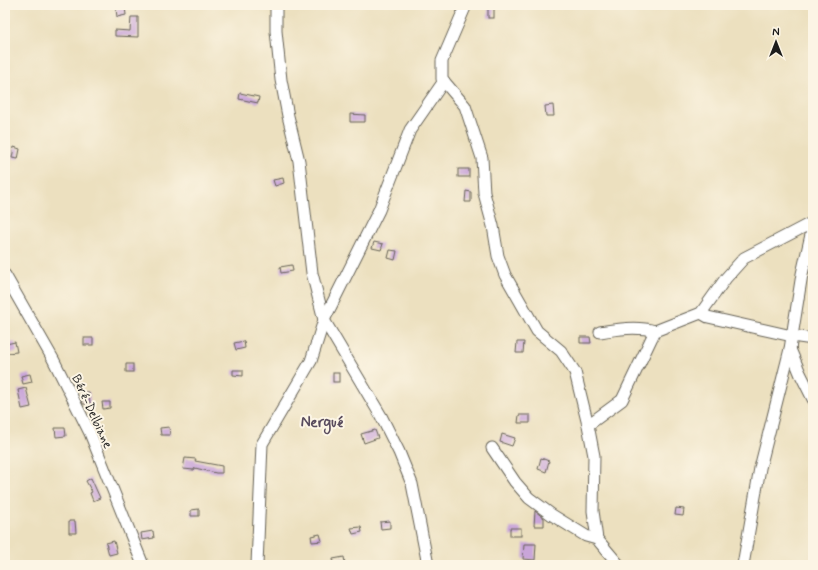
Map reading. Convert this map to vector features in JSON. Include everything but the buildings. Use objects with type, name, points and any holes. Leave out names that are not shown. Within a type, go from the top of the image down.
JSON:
[{"type":"street","points":[[276,5],[276,31],[281,80],[299,161],[312,273],[324,320],[381,416],[400,452],[412,484],[428,565]]},
{"type":"street","points":[[466,5],[442,61],[442,79],[465,106],[482,158],[484,193],[504,276],[537,331],[561,351],[575,372],[594,456],[593,511],[597,539],[614,564]]},
{"type":"street","points":[[257,565],[262,444],[311,361],[324,320],[379,210],[410,130],[444,81]]},
{"type":"street","points":[[600,332],[616,329],[647,329],[655,331],[701,313],[726,278],[744,258],[813,222]]},
{"type":"street","points":[[743,565],[760,468],[790,349],[802,274],[813,226]]},
{"type":"street","name":"Béré-Delbiane","points":[[5,275],[53,359],[90,433],[143,565]]},
{"type":"street","points":[[701,313],[708,317],[792,336],[813,339]]},
{"type":"street","points":[[588,425],[622,400],[655,331]]},
{"type":"street","points":[[790,349],[813,399]]},
{"type":"street","points":[[492,448],[515,482],[529,498],[552,515],[586,536],[597,539]]},
{"type":"district","name":"Nergué","points":[[322,422]]}]
